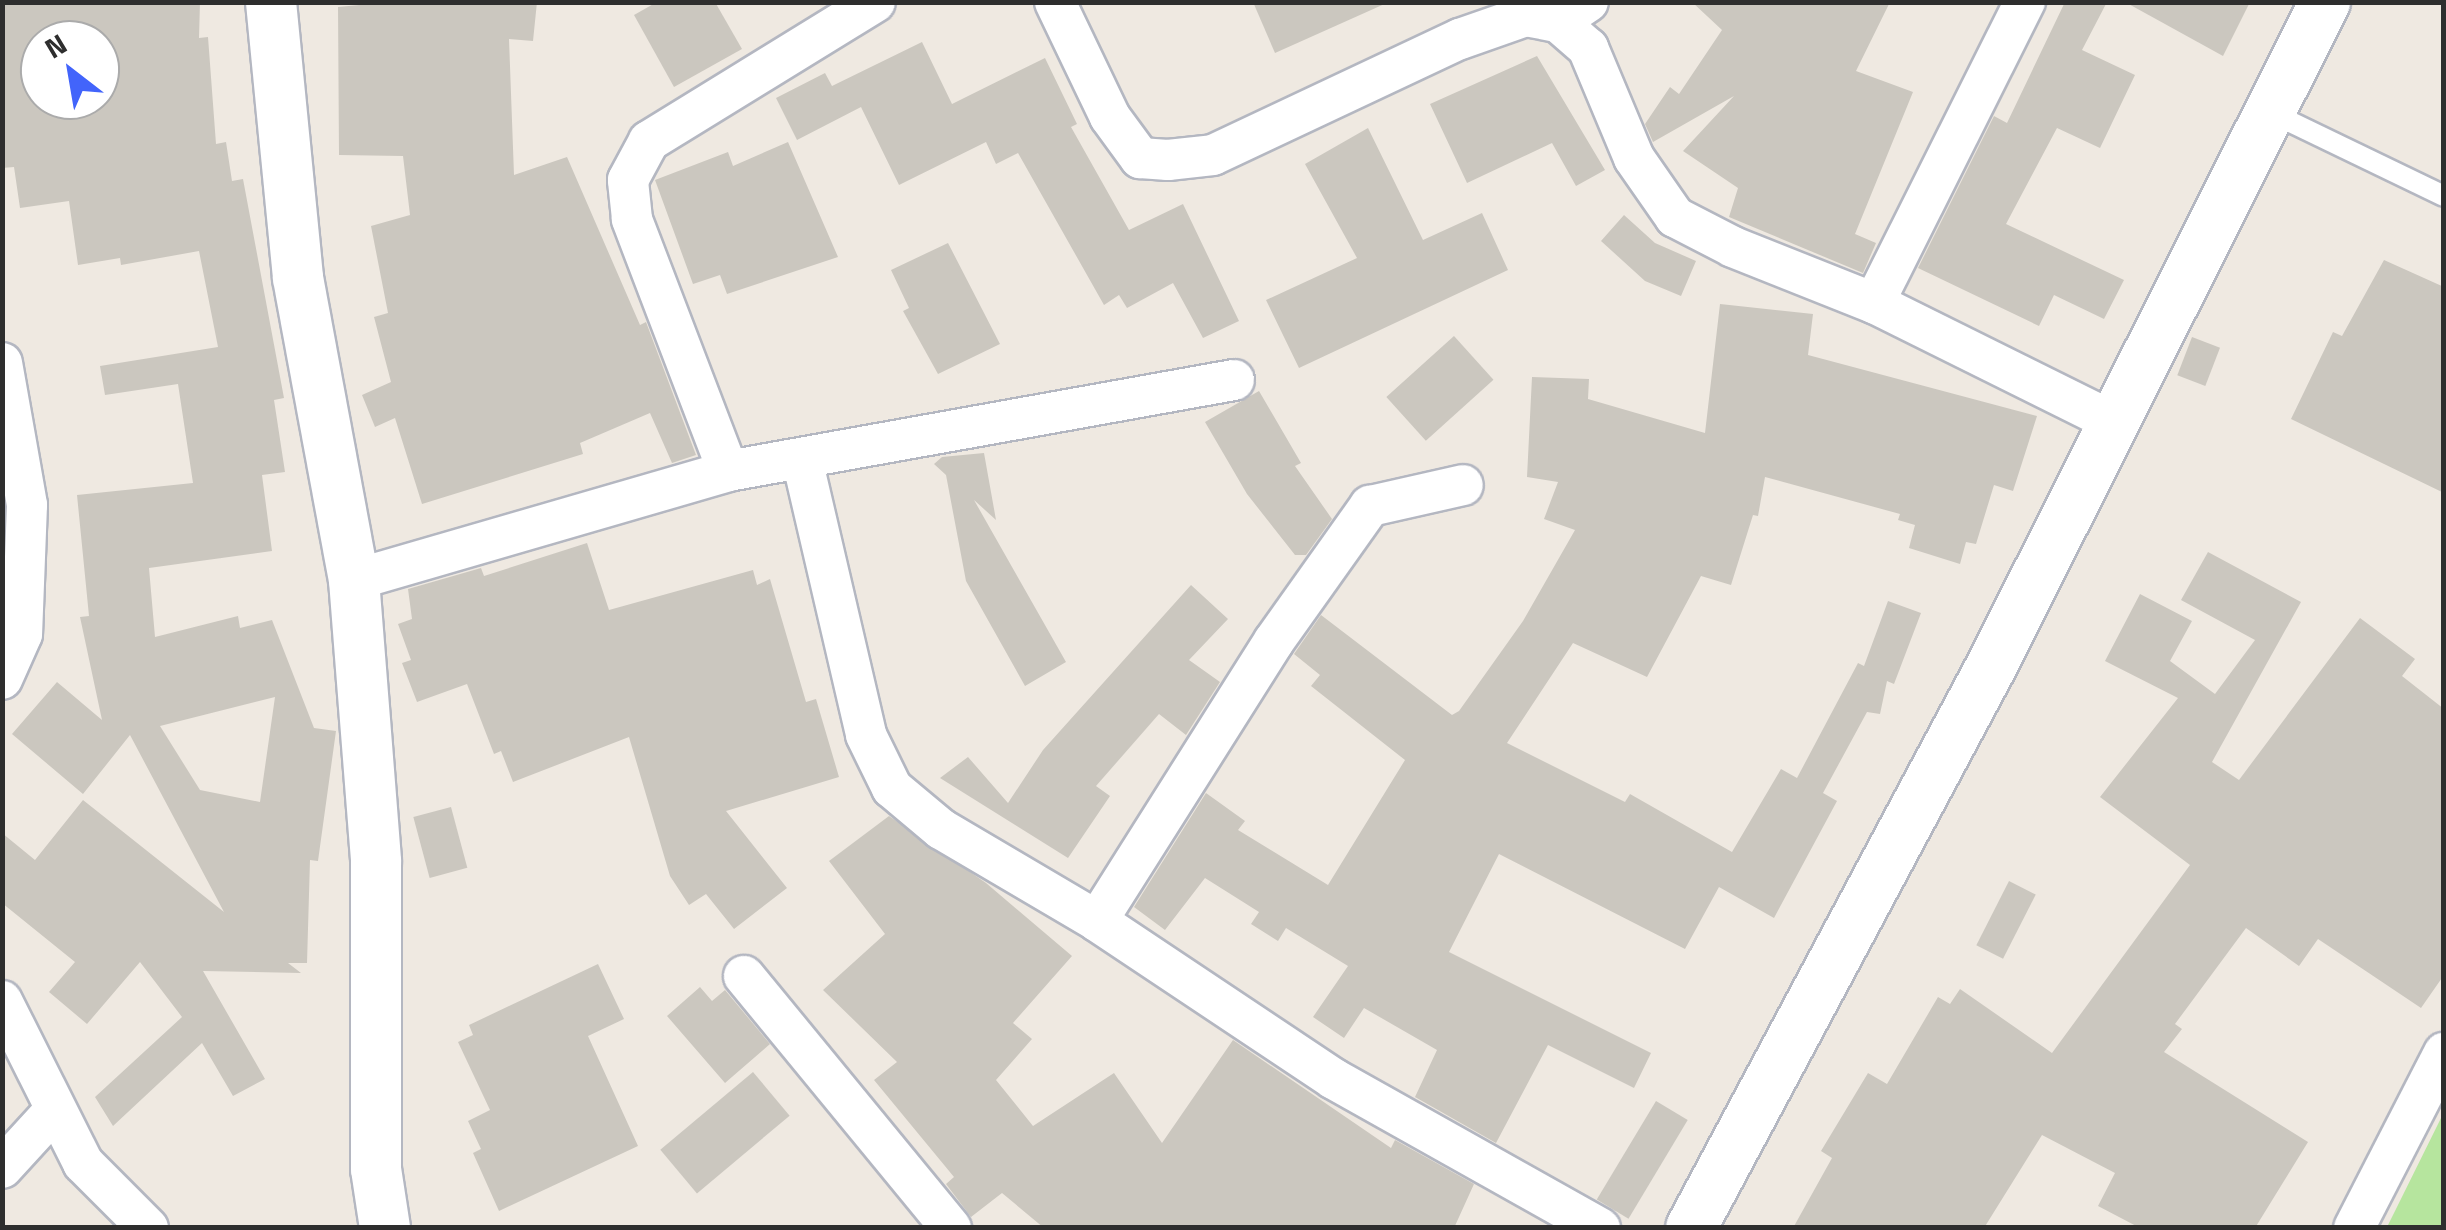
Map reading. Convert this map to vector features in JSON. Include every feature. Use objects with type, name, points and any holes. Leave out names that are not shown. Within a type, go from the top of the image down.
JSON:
[{"type":"street","points":[[271,2],[298,278],[354,580],[376,862],[376,1169],[385,1228]]},
{"type":"street","points":[[728,471],[632,219],[628,180],[649,141],[875,2]]},
{"type":"street","points":[[1055,2],[1110,117],[1140,158],[1168,160],[1213,156],[1460,39],[1526,16],[1573,12],[1634,158],[1675,216],[1732,247],[1874,304],[2110,420]]},
{"type":"street","points":[[1874,304],[2026,2]]},
{"type":"street","points":[[1691,1228],[1993,663],[2110,420],[2324,2]]},
{"type":"street","points":[[2,363],[27,504],[22,634],[2,679]]},
{"type":"street","points":[[354,580],[728,471],[1234,380]]},
{"type":"street","points":[[802,459],[866,736],[892,788],[941,829],[1098,921],[1334,1079],[1600,1228]]},
{"type":"street","points":[[1098,921],[1274,642],[1370,506],[1462,485]]},
{"type":"street","points":[[744,976],[951,1228]]},
{"type":"street","points":[[2,1001],[54,1111],[84,1163],[148,1228]]},
{"type":"street","points":[[2354,1228],[2444,1052]]},
{"type":"street","points":[[2,1168],[54,1111]]},
{"type":"lane","points":[[2270,112],[2444,196]]},
{"type":"green space","points":[[2443,1114],[2443,1227],[2387,1227],[2395,1211]]},
{"type":"building","points":[[2,2],[200,2],[199,38],[208,37],[216,144],[226,142],[232,181],[243,179],[284,398],[274,400],[285,472],[262,475],[272,551],[149,568],[155,637],[238,616],[240,628],[272,620],[314,728],[336,731],[318,861],[310,860],[307,963],[288,963],[301,973],[203,971],[265,1079],[233,1096],[202,1043],[113,1126],[95,1097],[182,1017],[140,962],[87,1024],[49,992],[75,962],[2,903],[2,833],[35,860],[83,800],[224,912],[130,735],[83,794],[12,734],[57,682],[102,720],[80,617],[89,616],[77,495],[193,483],[178,384],[105,395],[100,366],[218,347],[199,251],[121,265],[120,258],[78,265],[69,201],[20,208],[14,167],[2,168]],"holes":[[[275,697],[260,802],[200,790],[160,726]]]},
{"type":"building","points":[[391,2],[537,2],[533,41],[509,39],[514,175],[567,157],[640,325],[646,322],[696,455],[672,463],[650,413],[580,443],[583,454],[422,504],[395,418],[375,427],[362,395],[391,382],[374,317],[388,313],[371,226],[410,215],[403,156],[339,155],[338,7]]},
{"type":"building","points":[[657,2],[715,2],[742,49],[674,87],[634,15]]},
{"type":"building","points":[[1253,2],[1389,2],[1275,53]]},
{"type":"building","points":[[1692,2],[1890,2],[1856,71],[1913,92],[1855,234],[1876,243],[1863,273],[1729,217],[1738,188],[1683,151],[1734,96],[1653,142],[1645,124],[1670,87],[1679,94],[1722,30]]},
{"type":"building","points":[[2065,2],[2107,2],[2082,50],[2135,75],[2100,148],[2057,128],[2006,224],[2124,280],[2104,319],[2054,295],[2039,326],[1918,268],[1994,116],[2007,123]]},
{"type":"building","points":[[2125,2],[2250,2],[2223,56]]},
{"type":"building","points":[[922,42],[952,104],[1045,58],[1077,124],[1071,127],[1129,230],[1183,204],[1239,321],[1203,338],[1173,283],[1127,308],[1119,295],[1104,305],[1018,153],[996,164],[986,142],[899,185],[861,107],[797,140],[776,98],[825,73],[832,86]]},
{"type":"building","points":[[1537,56],[1605,170],[1576,186],[1552,143],[1467,183],[1430,104]]},
{"type":"building","points":[[1368,128],[1423,240],[1482,213],[1508,270],[1299,368],[1266,300],[1357,258],[1305,164]]},
{"type":"building","points":[[788,142],[838,257],[727,294],[720,275],[693,284],[655,180],[728,152],[733,166]]},
{"type":"building","points":[[1624,215],[1655,243],[1696,261],[1681,296],[1645,281],[1601,241]]},
{"type":"building","points":[[948,243],[1000,344],[938,374],[903,311],[909,308],[891,270]]},
{"type":"building","points":[[2384,260],[2444,287],[2444,493],[2291,419],[2333,332],[2342,336]]},
{"type":"building","points":[[1720,304],[1813,314],[1808,355],[2037,416],[2013,491],[1994,485],[1976,544],[1966,542],[1960,564],[1909,548],[1915,525],[1898,520],[1900,514],[1765,477],[1758,516],[1753,515],[1731,585],[1701,576],[1647,677],[1573,643],[1507,743],[1625,802],[1630,794],[1732,852],[1781,769],[1797,778],[1858,663],[1864,666],[1888,601],[1921,613],[1894,684],[1887,681],[1880,714],[1867,712],[1823,793],[1837,801],[1774,918],[1719,887],[1685,949],[1499,854],[1449,952],[1651,1053],[1634,1088],[1548,1045],[1496,1143],[1415,1097],[1437,1050],[1364,1008],[1344,1038],[1313,1017],[1348,966],[1286,928],[1278,941],[1251,924],[1259,912],[1205,878],[1165,930],[1134,907],[1206,793],[1245,821],[1238,830],[1328,885],[1405,760],[1311,686],[1320,675],[1294,654],[1321,615],[1452,715],[1459,711],[1523,621],[1575,530],[1544,519],[1558,482],[1527,477],[1532,377],[1589,379],[1588,399],[1705,433]]},
{"type":"building","points":[[1454,336],[1493,380],[1426,441],[1386,397]]},
{"type":"building","points":[[2192,337],[2220,348],[2205,386],[2177,375]]},
{"type":"building","points":[[1259,391],[1301,463],[1295,466],[1332,519],[1306,555],[1295,555],[1247,494],[1205,422]]},
{"type":"building","points":[[984,453],[996,520],[974,500],[1066,662],[1025,686],[966,581],[946,475],[934,464],[942,457]]},
{"type":"building","points":[[587,543],[609,610],[753,570],[757,585],[770,579],[806,702],[816,699],[839,777],[726,811],[787,888],[734,929],[706,894],[689,905],[670,876],[629,737],[513,782],[501,751],[494,754],[467,684],[417,702],[402,663],[411,660],[398,624],[412,619],[408,589],[481,568],[484,576]]},
{"type":"building","points":[[2208,552],[2301,602],[2212,762],[2239,780],[2360,618],[2415,659],[2402,676],[2444,709],[2444,975],[2421,1008],[2318,939],[2299,966],[2246,928],[2175,1024],[2182,1029],[2164,1052],[2308,1142],[2255,1228],[2140,1228],[2098,1206],[2115,1173],[2042,1135],[1984,1228],[1793,1228],[1832,1158],[1821,1151],[1868,1073],[1887,1084],[1938,997],[1950,1004],[1960,989],[2052,1053],[2190,865],[2100,797],[2178,698],[2105,661],[2140,594],[2192,621],[2170,661],[2215,694],[2255,640],[2181,600]]},
{"type":"building","points":[[1191,585],[1228,619],[1189,660],[1220,682],[1186,735],[1159,714],[1096,786],[1110,796],[1068,858],[940,778],[968,757],[1008,803],[1043,750]]},
{"type":"building","points":[[451,807],[467,868],[430,878],[413,817]]},
{"type":"building","points":[[889,816],[986,883],[1072,956],[1013,1023],[1032,1039],[996,1080],[1033,1126],[1114,1073],[1162,1143],[1233,1040],[1391,1148],[1395,1140],[1474,1184],[1454,1228],[1044,1228],[1002,1193],[971,1217],[946,1184],[954,1177],[874,1080],[897,1062],[823,990],[885,934],[829,861]]},
{"type":"building","points":[[2009,881],[2036,895],[2003,959],[1976,945]]},
{"type":"building","points":[[598,964],[624,1019],[588,1036],[638,1146],[499,1211],[473,1153],[481,1149],[468,1121],[490,1110],[458,1042],[473,1035],[469,1025]]},
{"type":"building","points":[[700,987],[712,1001],[725,990],[770,1044],[725,1083],[667,1016]]},
{"type":"building","points":[[753,1072],[790,1116],[697,1193],[660,1150]]},
{"type":"building","points":[[1656,1101],[1688,1120],[1628,1219],[1597,1200]]}]
